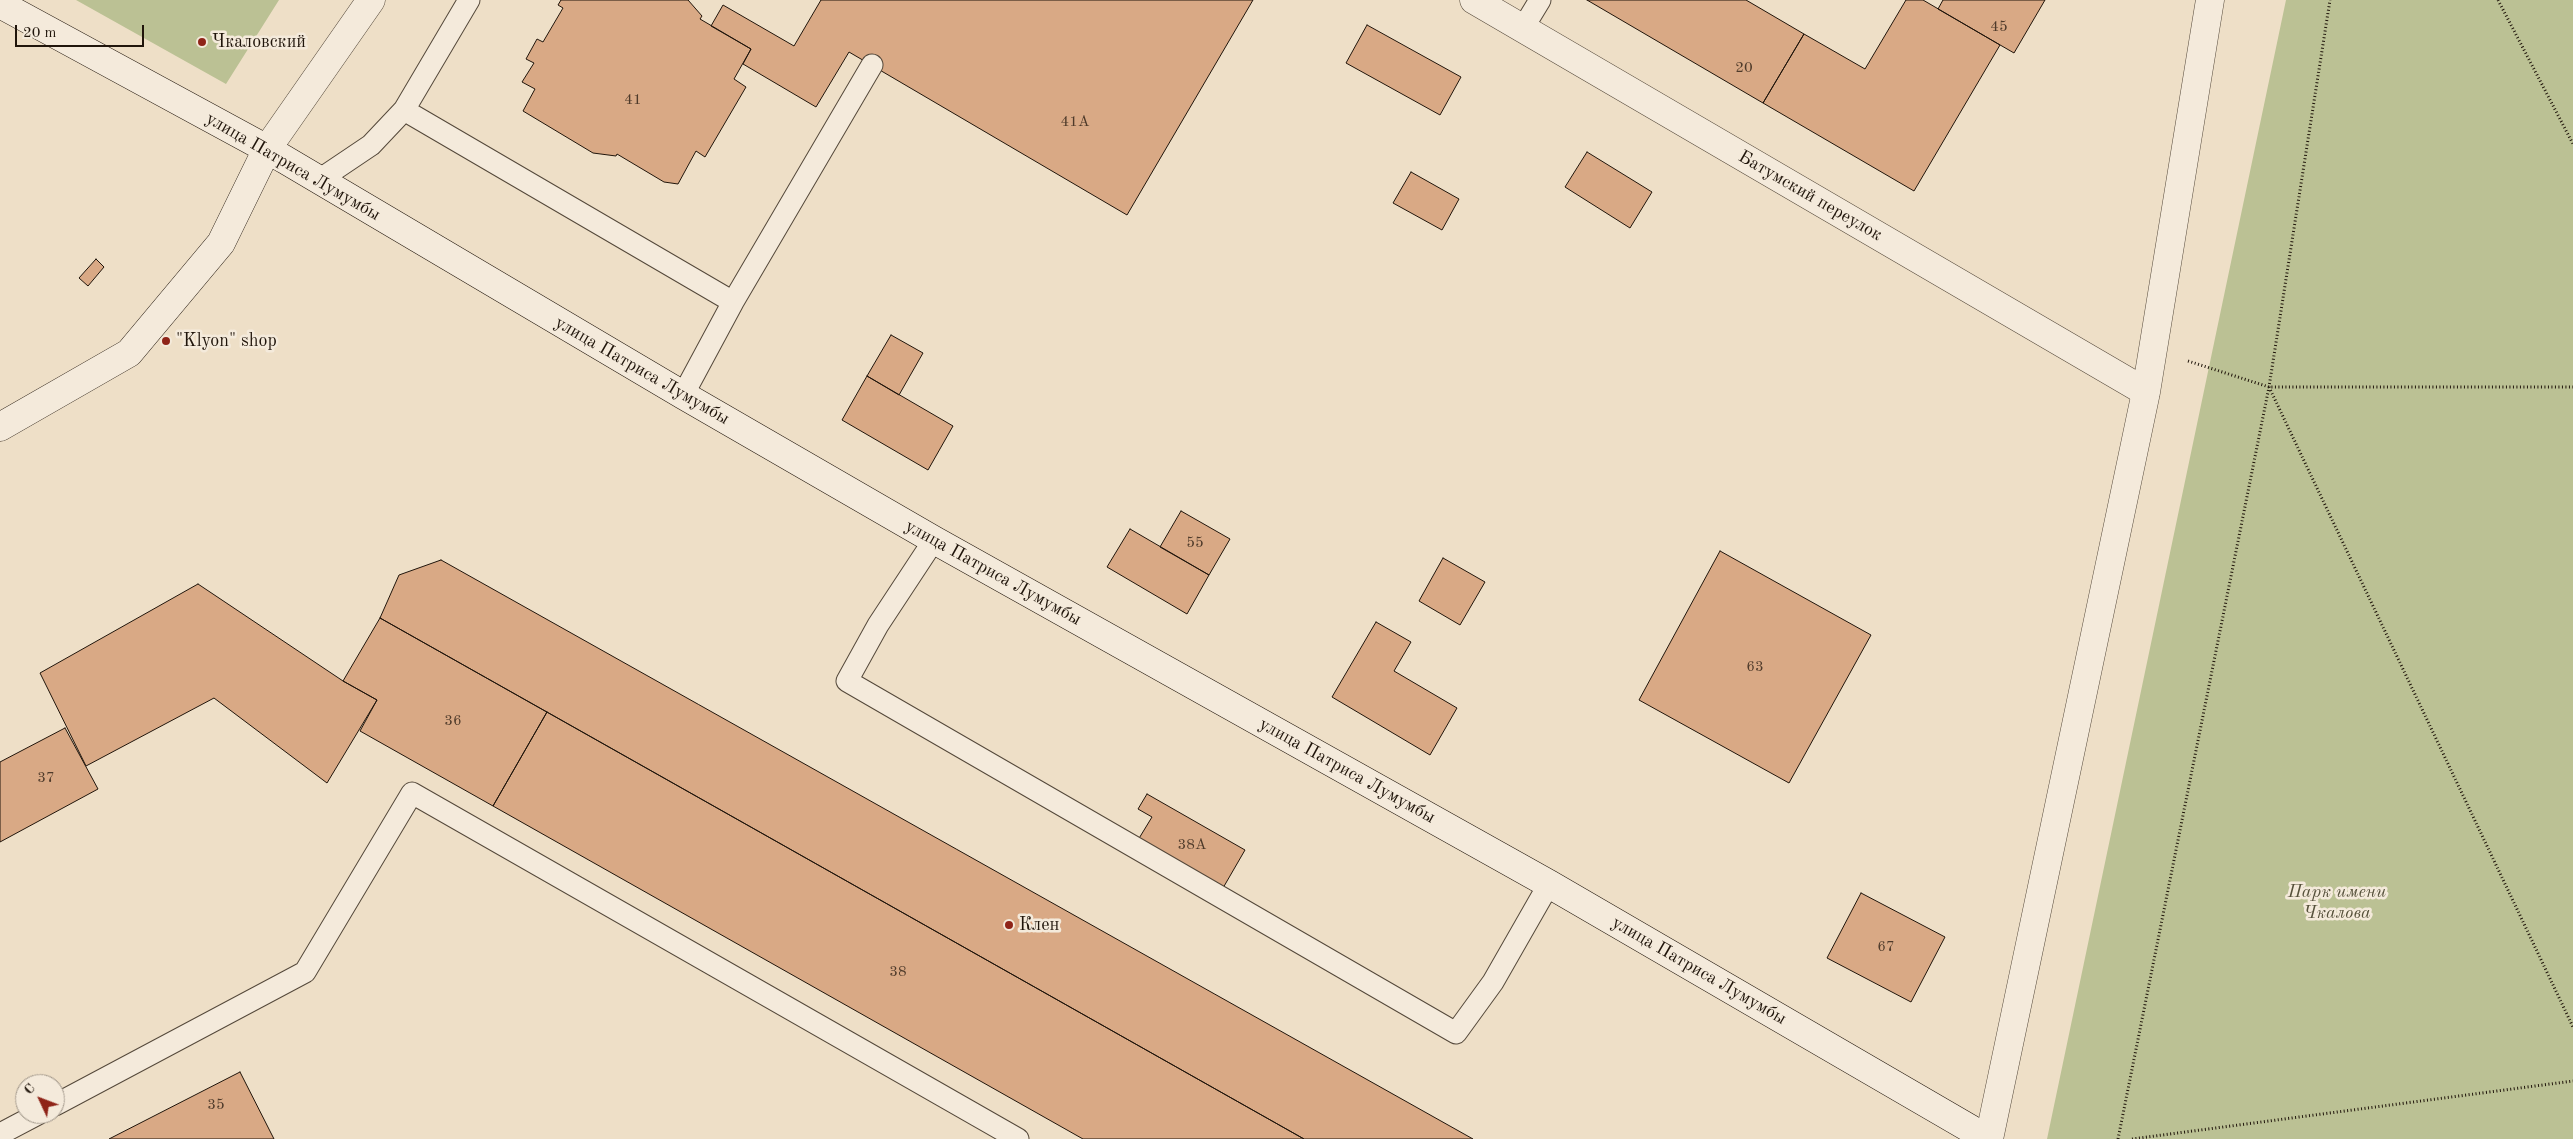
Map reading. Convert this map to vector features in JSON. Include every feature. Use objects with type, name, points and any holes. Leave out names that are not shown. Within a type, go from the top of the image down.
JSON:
[{"type":"street","points":[[0,427],[129,353],[221,243],[267,150],[371,0]]},
{"type":"street","name":"Батумский переулок","points":[[1474,0],[2146,392]]},
{"type":"street","points":[[1989,1139],[2146,392],[2210,0]]},
{"type":"street","name":"улица Патриса Лумумбы","points":[[0,4],[267,150],[683,395],[934,540],[1549,884],[1989,1139]]},
{"type":"lane","points":[[319,180],[371,146],[404,110],[468,0]]},
{"type":"lane","points":[[1523,28],[1540,0]]},
{"type":"lane","points":[[683,395],[733,302],[872,66]]},
{"type":"lane","points":[[404,110],[733,302]]},
{"type":"lane","points":[[934,540],[878,625],[847,681],[1456,1033],[1493,982],[1549,884]]},
{"type":"lane","points":[[65,1100],[305,972],[412,793],[1018,1139]]},
{"type":"lane","points":[[0,1134],[19,1124]]},
{"type":"path","points":[[2118,1139],[2269,387],[2330,0]]},
{"type":"path","points":[[2498,0],[2573,144]]},
{"type":"path","points":[[2154,350],[2269,387],[2573,386]]},
{"type":"path","points":[[2269,387],[2573,1027]]},
{"type":"path","points":[[2132,1139],[2573,1081]]},
{"type":"green space","name":"Чкаловский","points":[[76,0],[279,0],[226,84]]},
{"type":"green space","name":"Парк имени Чкалова","points":[[2286,0],[2573,0],[2573,1139],[2047,1139]]},
{"type":"building","points":[[561,0],[688,0],[702,16],[700,19],[751,49],[734,79],[746,87],[705,157],[696,151],[678,184],[664,182],[617,154],[616,156],[593,153],[523,111],[535,89],[522,82],[534,63],[526,59],[537,39],[543,42],[563,8],[558,5]]},
{"type":"building","points":[[821,0],[1253,0],[1127,215],[849,52],[816,107],[743,64],[751,49],[711,26],[723,5],[794,46]]},
{"type":"building","points":[[1587,0],[1746,0],[1804,34],[1763,103]]},
{"type":"building","points":[[1906,0],[1923,0],[2000,45],[1914,191],[1763,103],[1804,34],[1865,69]]},
{"type":"building","points":[[1943,0],[2045,0],[2014,53],[1938,9]]},
{"type":"building","points":[[1367,25],[1461,77],[1440,115],[1346,63]]},
{"type":"building","points":[[1587,152],[1652,192],[1630,228],[1565,187]]},
{"type":"building","points":[[1411,172],[1459,199],[1442,230],[1393,203]]},
{"type":"building","points":[[96,259],[104,267],[88,286],[79,278]]},
{"type":"building","points":[[891,335],[923,353],[899,395],[867,376]]},
{"type":"building","points":[[867,376],[953,426],[928,470],[842,420]]},
{"type":"building","points":[[1181,511],[1230,539],[1209,575],[1160,547]]},
{"type":"building","points":[[1130,529],[1209,575],[1187,614],[1107,567]]},
{"type":"building","points":[[1720,551],[1871,635],[1789,783],[1639,700]]},
{"type":"building","points":[[1443,558],[1485,582],[1460,625],[1419,601]]},
{"type":"building","name":"Клен","points":[[441,560],[1473,1139],[1304,1139],[380,618],[399,575]]},
{"type":"building","points":[[198,584],[343,681],[377,700],[327,783],[214,698],[86,766],[40,673]]},
{"type":"building","points":[[380,618],[547,712],[493,806],[360,731],[377,700],[343,681]]},
{"type":"building","points":[[1376,622],[1411,642],[1394,671],[1457,708],[1430,755],[1332,697]]},
{"type":"building","points":[[547,712],[1304,1139],[1083,1139],[493,806]]},
{"type":"building","points":[[65,728],[98,789],[0,842],[0,762]]},
{"type":"building","points":[[1147,794],[1245,850],[1223,888],[1138,840],[1152,817],[1138,809]]},
{"type":"building","points":[[1861,893],[1945,937],[1911,1002],[1827,958]]},
{"type":"building","points":[[240,1072],[274,1139],[109,1139]]},
{"type":"place","name":"Чкаловский","points":[[202,42]]},
{"type":"place","name":"\"Klyon\" shop","points":[[166,341]]},
{"type":"place","name":"Клен","points":[[1009,925]]}]
